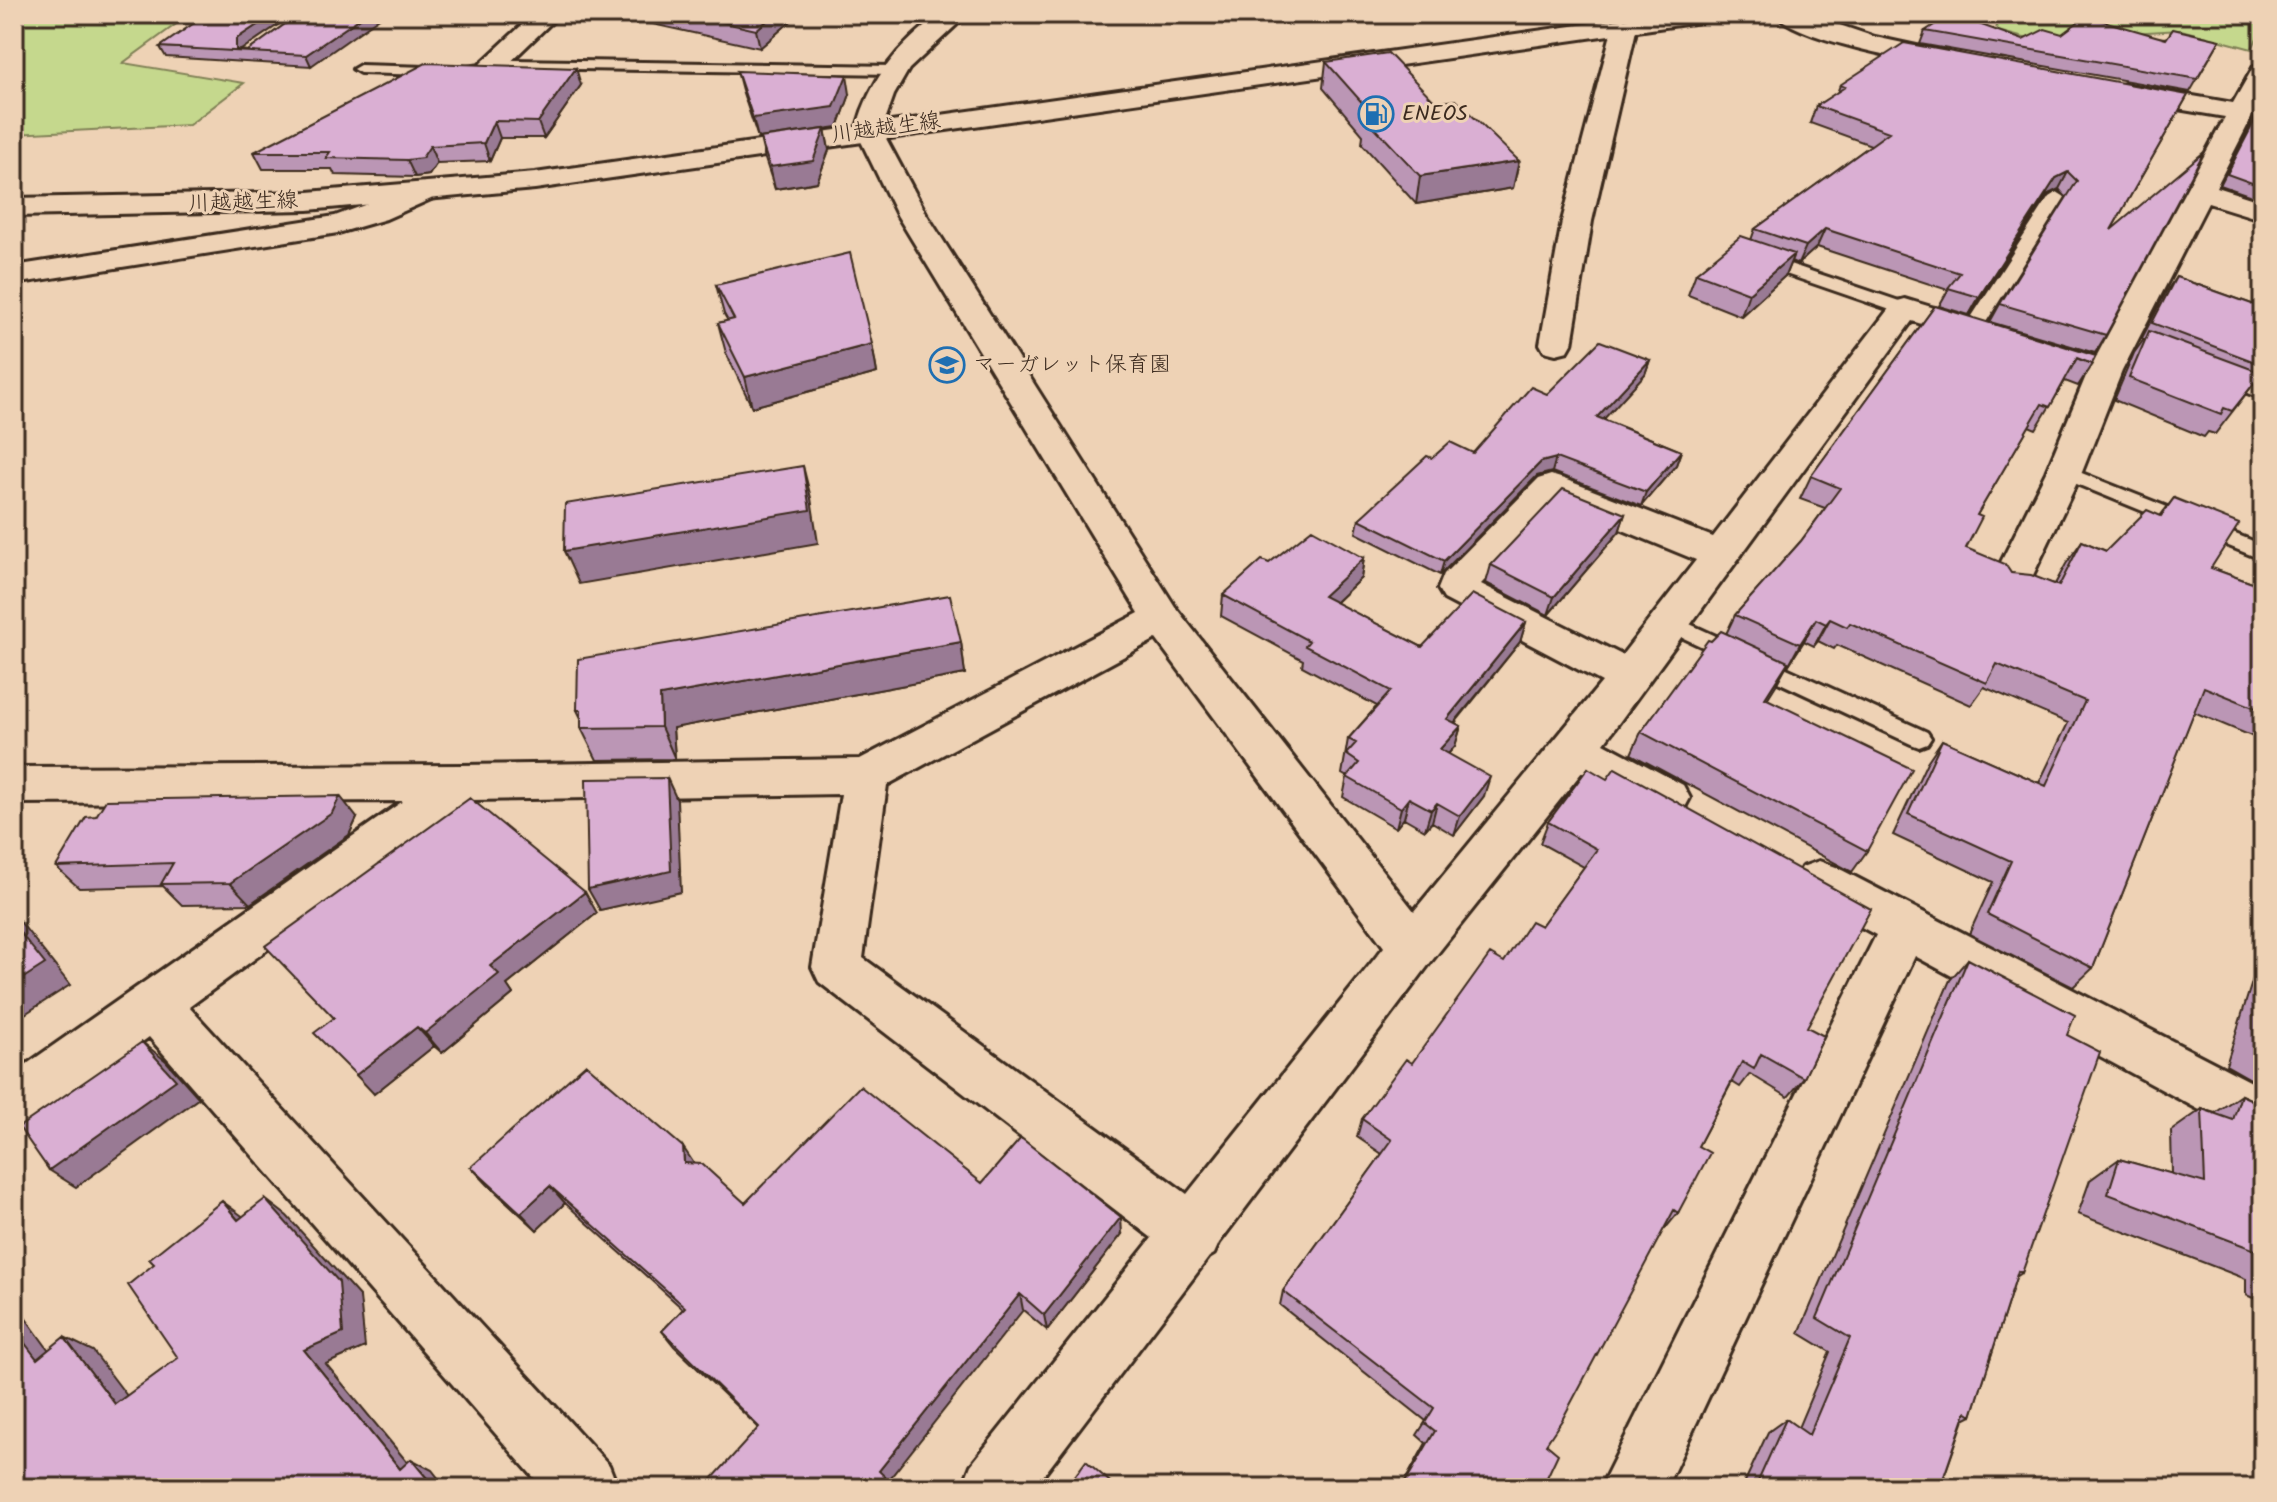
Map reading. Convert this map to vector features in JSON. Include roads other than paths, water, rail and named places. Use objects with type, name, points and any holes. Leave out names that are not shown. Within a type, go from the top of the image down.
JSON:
[{"type":"street","points":[[490,68],[548,14]]},
{"type":"street","points":[[956,14],[933,30],[893,70],[873,112],[869,131],[874,146],[912,215],[1162,618],[1413,948]]},
{"type":"street","name":"川越越生線","points":[[14,207],[224,204],[421,193],[535,181],[869,131],[1625,26],[1661,18],[1707,14]]},
{"type":"street","points":[[1788,14],[1872,45],[1980,66]]},
{"type":"street","points":[[1556,344],[1577,221],[1625,26]]},
{"type":"street","points":[[2011,582],[2121,351],[2239,112],[2263,71]]},
{"type":"street","points":[[2102,88],[2239,112]]},
{"type":"street","points":[[2200,191],[2263,211]]},
{"type":"street","points":[[14,275],[338,224],[376,213],[421,193]]},
{"type":"street","points":[[994,1488],[1413,948],[1576,748],[1905,309],[1972,330],[2121,351]]},
{"type":"street","points":[[1629,677],[1458,589],[1458,584],[1551,487],[1721,555]]},
{"type":"street","points":[[14,785],[462,783],[866,776],[1162,618]]},
{"type":"street","points":[[1576,748],[1699,815]]},
{"type":"street","points":[[866,776],[837,967],[1194,1234]]},
{"type":"street","points":[[14,1104],[462,783]]},
{"type":"street","points":[[1781,860],[2263,1116]]},
{"type":"street","points":[[1632,1488],[1904,928]]},
{"type":"street","points":[[153,1004],[586,1488]]},
{"type":"lane","points":[[360,69],[461,72],[513,64],[893,70]]},
{"type":"lane","points":[[1972,330],[2057,197]]},
{"type":"lane","points":[[1744,254],[1905,309]]},
{"type":"lane","points":[[2207,371],[2263,393]]},
{"type":"lane","points":[[2064,472],[2263,553]]},
{"type":"lane","points":[[1670,623],[1919,738]]},
{"type":"place","name":"ENEOS","points":[[1376,114]]},
{"type":"place","name":"マーガレット保育園","points":[[947,365]]}]
